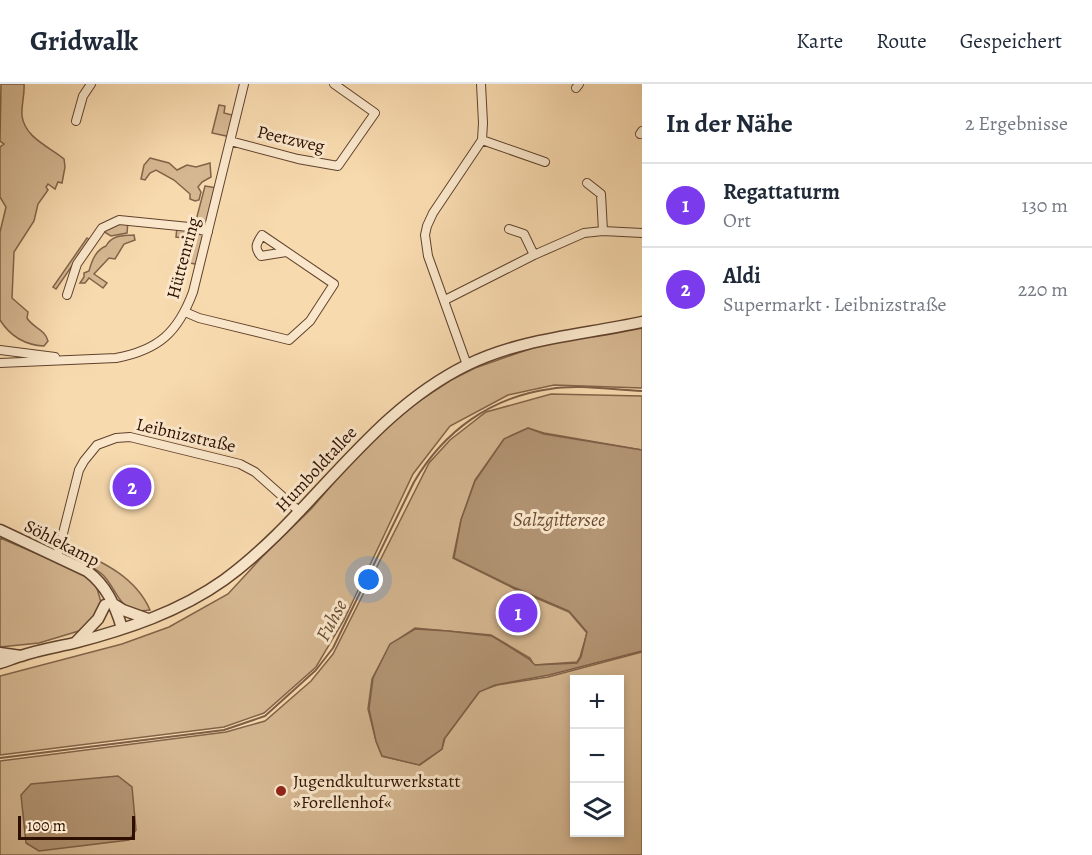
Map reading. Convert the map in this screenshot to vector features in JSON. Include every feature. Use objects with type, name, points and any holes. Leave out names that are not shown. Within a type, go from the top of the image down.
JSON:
[{"type":"street","points":[[76,121],[83,96],[91,84]]},
{"type":"street","name":"Hüttenring","points":[[0,363],[116,358],[133,355],[162,340],[175,327],[185,312],[193,292],[244,84]]},
{"type":"street","name":"Peetzweg","points":[[230,141],[298,159],[338,166],[375,113],[334,84]]},
{"type":"street","points":[[467,365],[426,247],[427,226],[482,140],[481,84]]},
{"type":"street","points":[[482,140],[545,162]]},
{"type":"street","points":[[587,183],[601,194],[603,231]]},
{"type":"street","points":[[67,296],[77,264],[102,228],[119,220],[189,227],[208,232]]},
{"type":"street","points":[[509,229],[524,234],[534,255]]},
{"type":"street","points":[[445,300],[534,255],[584,233],[603,231],[642,233]]},
{"type":"street","points":[[185,312],[202,319],[289,340],[310,321],[334,284],[286,252]]},
{"type":"street","name":"Humboldtallee","points":[[0,663],[149,619],[175,609],[222,580],[261,551],[363,443],[398,410],[430,386],[467,365],[505,349],[542,339],[642,322]]},
{"type":"street","name":"Hüttenring","points":[[0,350],[70,359]]},
{"type":"street","name":"Leibnizstraße","points":[[57,557],[79,470],[97,445],[116,438],[130,437],[154,442],[240,464],[255,472],[300,512]]},
{"type":"street","name":"Söhlekamp","points":[[0,530],[87,571],[98,579],[122,628]]},
{"type":"street","points":[[110,605],[149,619]]},
{"type":"street","points":[[110,605],[111,632]]},
{"type":"street","points":[[76,642],[110,605]]},
{"type":"street","name":"Humboldtallee","points":[[0,653],[21,656]]},
{"type":"shaded area","points":[[1,84],[24,84],[22,116],[24,124],[33,136],[64,159],[62,183],[58,182],[55,189],[48,184],[46,187],[48,190],[38,204],[34,221],[14,252],[12,298],[28,312],[27,318],[46,337],[48,341],[44,346],[19,339],[8,331],[0,320],[0,232],[6,207],[0,197],[0,147],[4,144],[0,141]]},
{"type":"shaded area","points":[[219,105],[225,106],[224,113],[236,116],[231,137],[212,133]]},
{"type":"shaded area","points":[[150,158],[169,163],[177,170],[187,165],[196,167],[210,163],[211,177],[198,187],[201,192],[199,200],[190,199],[190,194],[174,180],[156,170],[150,173],[145,180],[141,179],[144,165]]},
{"type":"shaded area","points":[[205,186],[218,188],[200,265],[185,262],[191,239],[176,237],[177,226],[194,228]]},
{"type":"shaded area","points":[[128,221],[127,233],[111,236],[101,230]]},
{"type":"shaded area","points":[[134,235],[135,240],[124,244],[115,259],[109,258],[94,274],[107,283],[103,288],[89,278],[85,283],[80,283],[84,273],[89,271],[97,253],[108,242],[121,236]]},
{"type":"shaded area","points":[[87,238],[90,240],[56,289],[53,287]]},
{"type":"shaded area","points":[[642,327],[642,388],[554,385],[508,395],[450,426],[413,474],[344,620],[316,667],[264,713],[224,727],[0,755],[0,676],[122,644],[169,627],[228,594],[312,508],[384,424],[451,380],[475,368],[541,345]]},
{"type":"shaded area","points":[[551,394],[642,396],[642,450],[544,433],[528,428],[504,439],[475,480],[461,520],[453,558],[515,589],[569,612],[587,633],[577,662],[534,665],[530,658],[491,635],[415,628],[390,645],[372,679],[368,709],[382,756],[420,765],[442,749],[445,738],[480,691],[497,685],[548,677],[642,652],[642,855],[0,855],[0,761],[226,732],[265,721],[311,681],[333,654],[429,463],[450,440],[486,412]]},
{"type":"shaded area","points":[[0,538],[75,570],[96,585],[101,602],[99,611],[82,630],[39,643],[0,647]]},
{"type":"shaded area","points":[[66,545],[103,563],[125,578],[135,587],[150,610],[140,611],[126,606],[104,576],[67,553]]},
{"type":"water","name":"Salzgittersee","points":[[528,428],[544,434],[642,450],[642,651],[549,675],[495,685],[479,692],[444,739],[442,749],[419,765],[382,756],[369,709],[373,678],[390,644],[415,629],[492,636],[535,665],[577,663],[581,657],[587,632],[569,611],[454,558],[461,520],[475,481],[504,439]]},
{"type":"water","points":[[118,776],[132,787],[136,830],[129,840],[39,851],[26,843],[21,795],[31,784]]},
{"type":"waterway","name":"Fuhse","points":[[0,758],[224,730],[265,716],[316,670],[333,648],[414,482],[426,464],[455,432],[489,408],[528,393],[572,387],[642,391]]},
{"type":"place","name":"Aldi","points":[[132,487]]},
{"type":"place","name":"Regattaturm","points":[[518,613]]},
{"type":"place","name":"Jugendkulturwerkstatt »Forellenhof«","points":[[281,791]]}]
